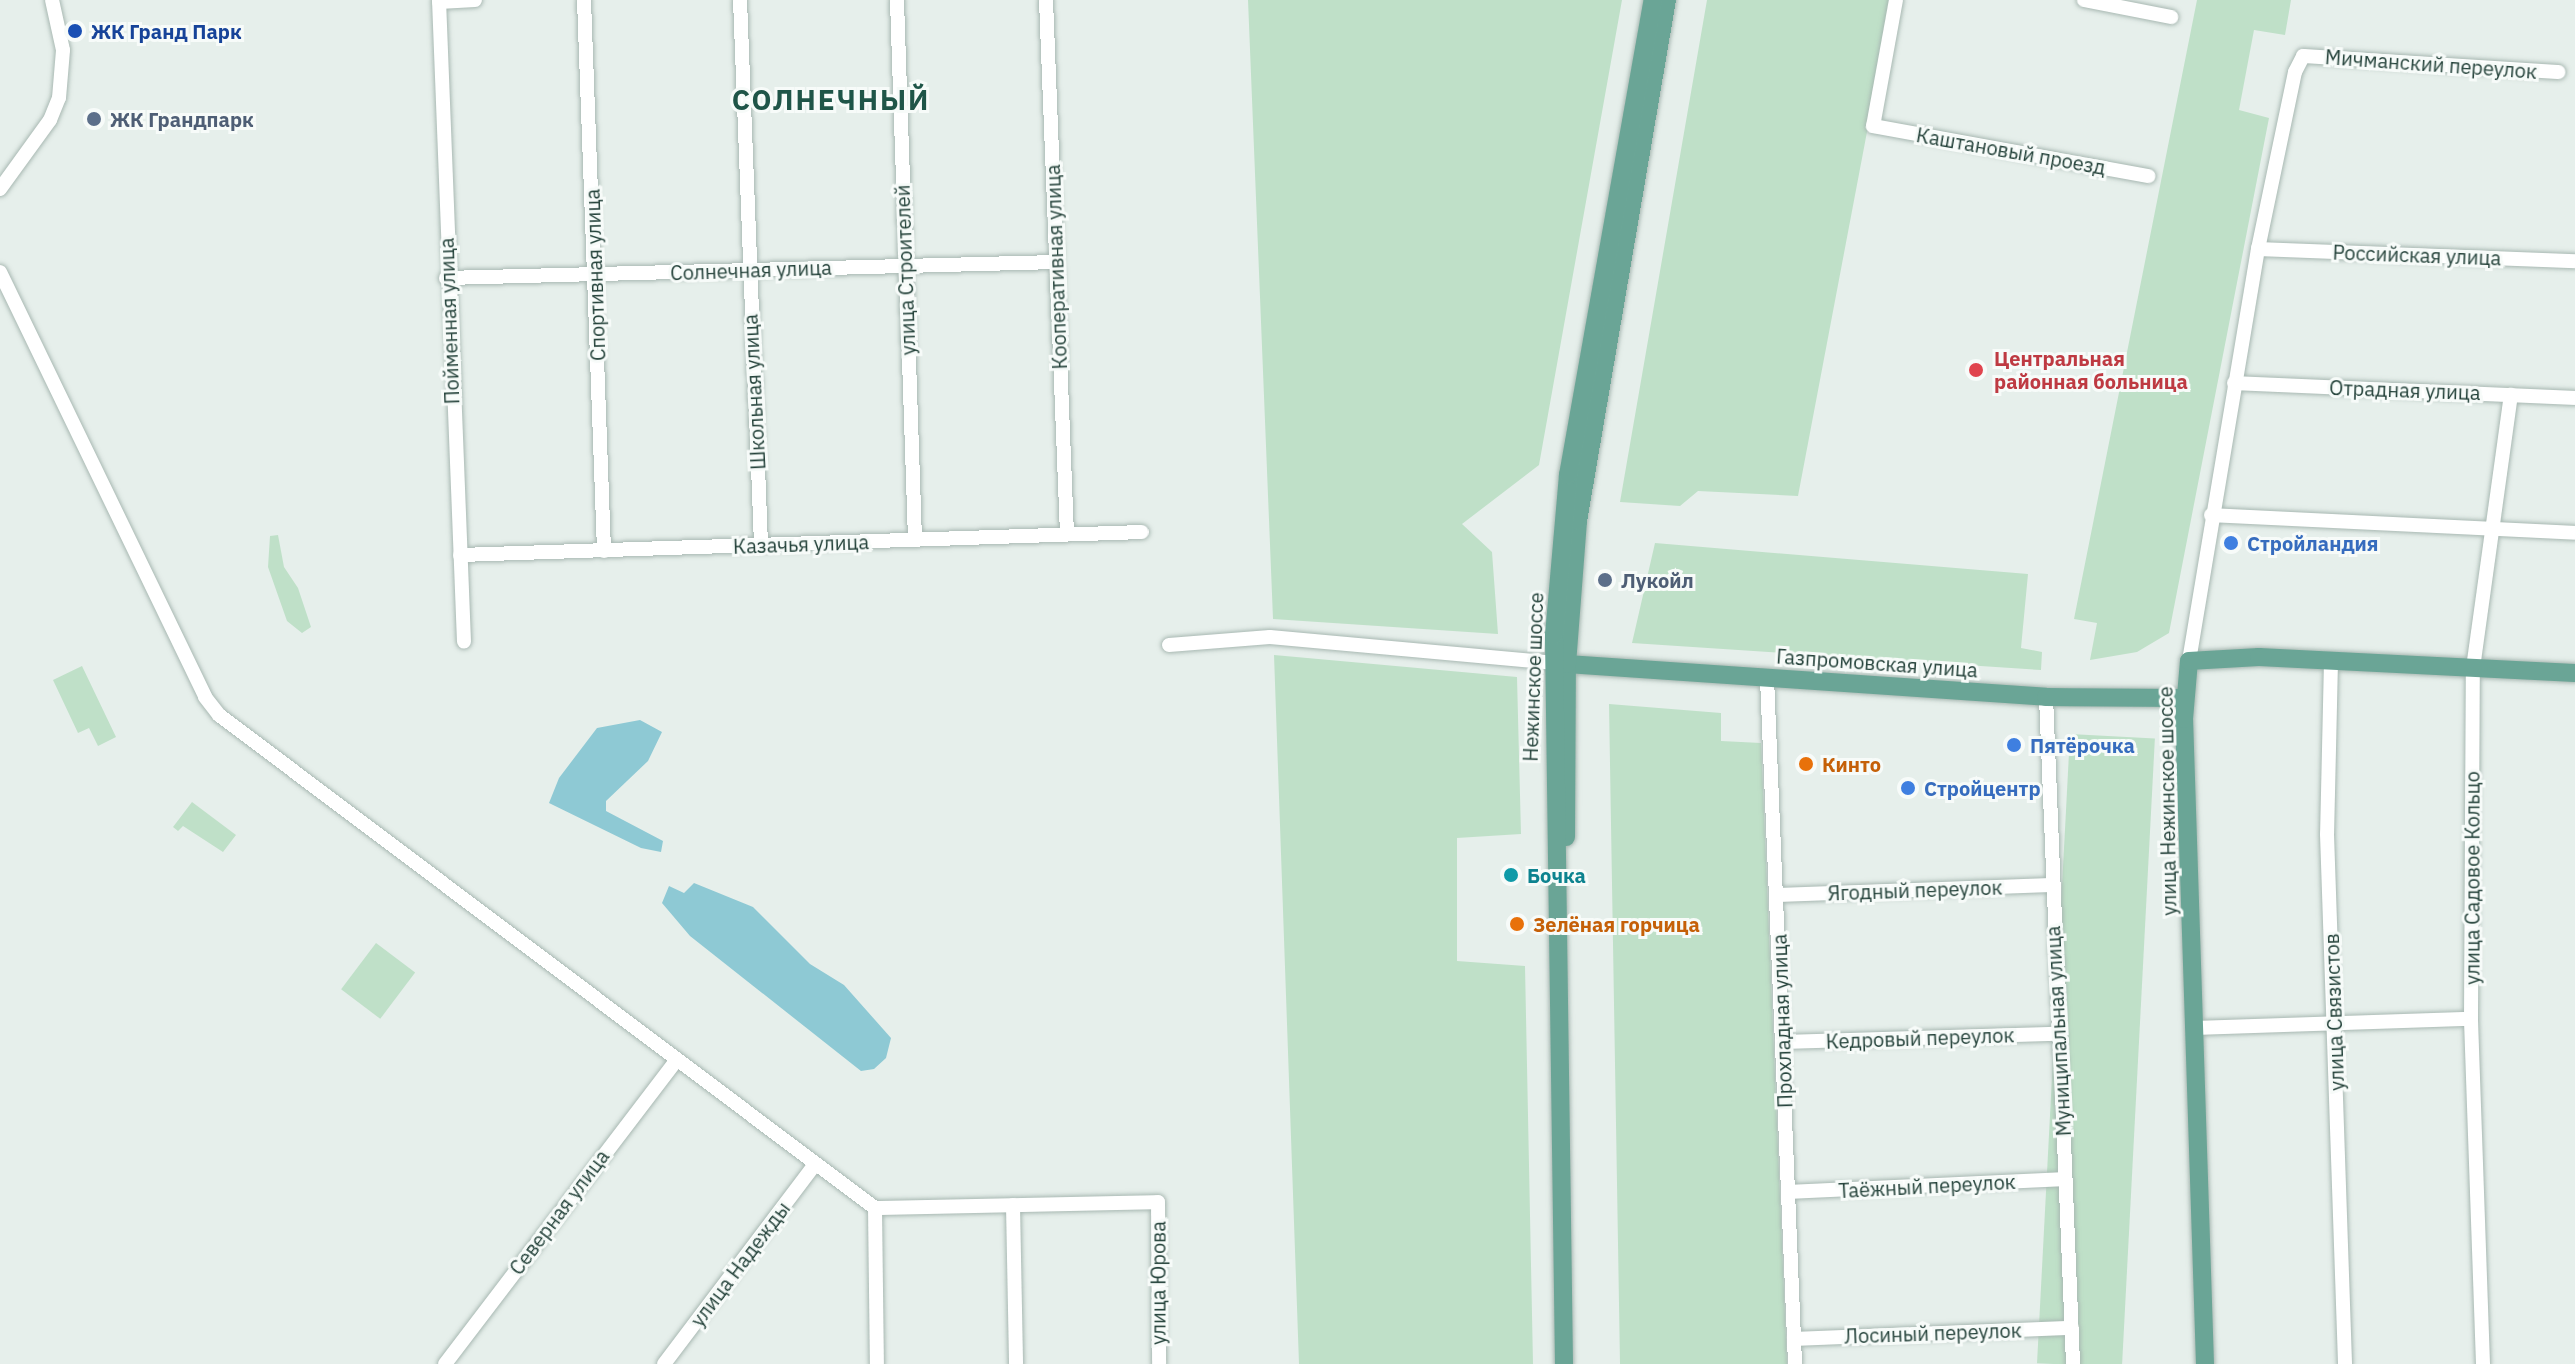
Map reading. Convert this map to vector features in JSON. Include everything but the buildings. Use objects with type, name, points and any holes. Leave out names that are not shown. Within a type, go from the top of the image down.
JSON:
[{"type":"main road","name":"Нежинское шоссе","points":[[1564,1364],[1560,663],[1568,475],[1653,0]]},
{"type":"main road","name":"Нежинское шоссе","points":[[1575,1364],[1560,663],[1585,466],[1667,0]]},
{"type":"main road","points":[[2189,661],[2237,657],[2575,673]]},
{"type":"main road","name":"улица Нежинское шоссе","points":[[2189,661],[2185,698],[2205,1364]]},
{"type":"main road","name":"Газпромовская улица","points":[[1560,663],[2046,697],[2185,698]]},
{"type":"street","points":[[0,189],[50,120],[59,98],[63,50],[52,0]]},
{"type":"street","points":[[439,1],[475,0]]},
{"type":"street","name":"Спортивная улица","points":[[584,0],[604,551]]},
{"type":"street","name":"Школьная улица","points":[[740,0],[747,269],[761,545]]},
{"type":"street","name":"улица Строителей","points":[[897,0],[915,539]]},
{"type":"street","name":"Кооперативная улица","points":[[1046,0],[1067,534]]},
{"type":"street","name":"Каштановый проезд","points":[[1896,0],[1873,126],[2148,176]]},
{"type":"street","points":[[2084,0],[2171,17]]},
{"type":"street","name":"Пойменная улица","points":[[439,1],[446,278],[464,642]]},
{"type":"street","name":"Мичманский переулок","points":[[2303,56],[2558,72]]},
{"type":"street","name":"улица Нежинское шоссе","points":[[2189,661],[2211,515],[2258,249],[2295,72],[2303,56]]},
{"type":"street","name":"Российская улица","points":[[2258,249],[2575,261]]},
{"type":"street","name":"Солнечная улица","points":[[446,278],[1056,262]]},
{"type":"street","points":[[0,272],[205,697],[219,715],[875,1208],[1013,1205],[1016,1364]]},
{"type":"street","name":"Отрадная улица","points":[[2234,383],[2575,398]]},
{"type":"street","name":"улица Садовое Кольцо","points":[[2483,1364],[2471,1019],[2473,668],[2511,395]]},
{"type":"street","points":[[2211,515],[2575,533]]},
{"type":"street","name":"Казачья улица","points":[[460,555],[1142,532]]},
{"type":"street","points":[[1169,645],[1270,637],[1560,663]]},
{"type":"street","name":"улица Связистов","points":[[2331,661],[2327,834],[2345,1364]]},
{"type":"street","name":"Прохладная улица","points":[[1767,678],[1769,822],[1778,895],[1795,1364]]},
{"type":"street","name":"Муниципальная улица","points":[[2046,697],[2051,885],[2073,1364]]},
{"type":"street","name":"Ягодный переулок","points":[[1778,895],[2051,885]]},
{"type":"street","points":[[2194,1028],[2334,1021],[2471,1019]]},
{"type":"street","name":"Кедровый переулок","points":[[1782,1042],[2058,1034]]},
{"type":"street","name":"Северная улица","points":[[445,1364],[676,1061]]},
{"type":"street","name":"улица Надежды","points":[[664,1364],[815,1164]]},
{"type":"street","name":"Таёжный переулок","points":[[1789,1192],[2065,1179]]},
{"type":"street","name":"улица Юрова","points":[[1013,1205],[1158,1202],[1159,1364]]},
{"type":"street","points":[[875,1208],[877,1364]]},
{"type":"street","name":"Лосиный переулок","points":[[1794,1339],[2072,1328]]},
{"type":"green space","points":[[1248,0],[1622,0],[1539,465],[1462,524],[1492,552],[1498,634],[1273,619]]},
{"type":"green space","points":[[1707,0],[1892,0],[1798,496],[1698,491],[1680,506],[1620,502]]},
{"type":"green space","points":[[2197,0],[2291,0],[2285,35],[2254,30],[2239,110],[2269,118],[2169,633],[2137,652],[2090,660],[2097,623],[2074,619]]},
{"type":"green space","points":[[278,535],[284,567],[298,588],[311,627],[302,633],[287,621],[268,567],[270,536]]},
{"type":"green space","points":[[1655,543],[2028,574],[2021,648],[2042,652],[2041,670],[1632,643]]},
{"type":"green space","points":[[1274,655],[1517,677],[1521,834],[1457,838],[1457,961],[1525,966],[1533,1364],[1299,1364]]},
{"type":"green space","points":[[82,666],[116,737],[98,746],[89,728],[78,733],[53,680]]},
{"type":"green space","points":[[1609,704],[1721,713],[1721,741],[1761,743],[1787,1364],[1620,1364]]},
{"type":"green space","points":[[2070,734],[2155,738],[2122,1364],[2037,1363]]},
{"type":"green space","points":[[192,802],[236,835],[223,852],[183,826],[178,831],[173,827]]},
{"type":"green space","points":[[376,943],[415,972],[380,1019],[341,989]]},
{"type":"water","points":[[640,720],[662,732],[648,761],[606,801],[606,811],[663,841],[661,852],[641,848],[549,803],[559,778],[597,728]]},
{"type":"water","points":[[694,883],[753,907],[810,964],[844,985],[891,1038],[886,1058],[874,1069],[861,1071],[690,936],[662,903],[669,886],[684,893]]},
{"type":"place","name":"ЖК Гранд Парк","points":[[75,31]]},
{"type":"place","name":"ЖК Грандпарк","points":[[94,119]]},
{"type":"place","name":"Центральная районная больница","points":[[1976,370]]},
{"type":"place","name":"Стройландия","points":[[2231,543]]},
{"type":"place","name":"Лукойл","points":[[1605,580]]},
{"type":"place","name":"Пятёрочка","points":[[2014,745]]},
{"type":"place","name":"Кинто","points":[[1806,764]]},
{"type":"place","name":"Стройцентр","points":[[1908,788]]},
{"type":"place","name":"Бочка","points":[[1511,875]]},
{"type":"place","name":"Зелёная горчица","points":[[1517,924]]},
{"type":"district","name":"СОЛНЕЧНЫЙ","points":[[831,100]]}]
